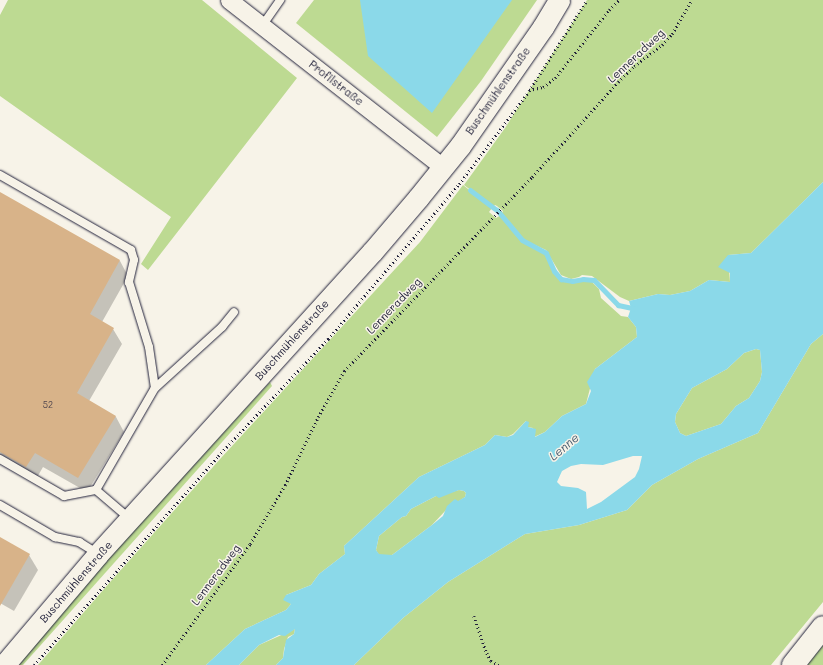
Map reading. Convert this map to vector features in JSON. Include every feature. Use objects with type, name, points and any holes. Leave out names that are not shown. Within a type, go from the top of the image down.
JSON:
[{"type":"main road","points":[[793,665],[823,627]]},
{"type":"street","name":"Profilstraße","points":[[229,0],[443,167]]},
{"type":"street","name":"Buschmühlenstraße","points":[[4,665],[98,554],[385,238],[460,146],[543,27],[558,0]]},
{"type":"lane","points":[[262,26],[280,0]]},
{"type":"lane","points":[[0,175],[131,250],[134,260],[129,282],[149,347],[155,388]]},
{"type":"lane","points":[[0,459],[64,496],[96,490],[155,388],[222,327],[234,312]]},
{"type":"lane","points":[[96,490],[131,519]]},
{"type":"lane","points":[[0,505],[55,537],[79,542],[98,554]]},
{"type":"path","points":[[34,665],[213,462],[328,338],[459,184],[529,91],[586,0]]},
{"type":"path","points":[[529,91],[543,87],[555,78],[609,10],[619,0]]},
{"type":"path","name":"Lenneradweg","points":[[162,665],[250,544],[285,485],[322,410],[344,371],[493,215],[532,177],[628,72],[662,45],[672,34],[692,0]]},
{"type":"path","points":[[474,616],[487,653],[494,664],[499,665]]},
{"type":"green space","points":[[8,0],[202,0],[297,78],[148,270],[141,264],[171,217],[0,96],[0,15]]},
{"type":"green space","points":[[314,0],[537,0],[481,81],[437,137],[296,23]]},
{"type":"green space","points":[[587,0],[823,0],[823,182],[751,253],[728,255],[730,282],[709,280],[690,291],[670,295],[658,294],[629,301],[620,297],[592,276],[582,275],[571,279],[561,275],[546,250],[524,240],[545,253],[553,272],[560,280],[572,282],[592,282],[599,289],[601,298],[621,316],[628,317],[636,327],[637,337],[595,369],[586,404],[562,416],[545,432],[534,437],[533,428],[528,427],[526,421],[513,434],[507,437],[495,435],[485,445],[419,477],[344,546],[345,554],[319,574],[311,585],[286,595],[291,604],[286,610],[245,629],[206,665],[38,665],[221,458],[420,242],[463,185],[492,208],[489,212],[496,218],[501,215],[503,211],[497,206],[495,205],[493,207],[464,185],[505,128]]},
{"type":"green space","points":[[823,334],[823,602],[771,665],[354,665],[403,618],[448,582],[525,534],[579,525],[627,510],[652,485],[698,459],[758,433],[811,344]]},
{"type":"green space","points":[[756,349],[760,350],[762,372],[760,381],[749,398],[736,406],[721,424],[686,436],[680,433],[675,422],[676,414],[692,388],[727,369],[744,353]]},
{"type":"green space","points":[[270,382],[272,386],[23,665],[15,665],[109,558]]},
{"type":"green space","points":[[459,490],[466,493],[465,497],[446,510],[432,525],[392,555],[379,555],[376,550],[379,536],[402,517],[406,516],[411,509],[436,496]]},
{"type":"green space","points":[[295,629],[294,634],[288,637],[283,658],[276,665],[239,665],[259,645]]},
{"type":"green space","points":[[823,645],[823,665],[807,665]]},
{"type":"water","points":[[360,0],[512,0],[432,113],[368,56]]},
{"type":"water","name":"Lenne","points":[[823,182],[823,334],[811,344],[758,433],[698,459],[652,485],[627,510],[579,525],[525,534],[448,582],[403,618],[354,665],[276,665],[283,658],[286,640],[294,634],[295,629],[285,636],[279,635],[259,645],[239,665],[206,665],[245,629],[286,610],[291,604],[283,600],[286,595],[311,585],[319,574],[345,554],[344,546],[419,477],[485,445],[495,435],[507,437],[513,435],[526,421],[529,422],[528,427],[536,429],[535,437],[545,432],[562,416],[586,404],[591,391],[587,382],[595,369],[637,337],[636,327],[628,317],[631,308],[629,301],[658,294],[670,295],[690,291],[709,280],[730,282],[730,273],[718,267],[728,255],[751,253]],"holes":[[[756,349],[760,350],[762,372],[760,381],[749,398],[736,406],[721,424],[686,436],[680,433],[675,422],[676,414],[692,388],[727,369],[744,353]],[[633,456],[642,456],[639,469],[635,477],[601,502],[587,509],[586,492],[578,488],[561,486],[557,482],[562,471],[571,466],[581,464],[603,465]],[[459,490],[466,493],[465,497],[458,501],[455,499],[447,506],[443,516],[392,555],[379,554],[376,550],[379,536],[402,517],[406,516],[411,509],[436,496],[439,498]]]},
{"type":"building","points":[[0,192],[120,260],[90,314],[114,328],[77,393],[116,416],[78,478],[35,453],[26,467],[0,452]]},
{"type":"building","points":[[0,537],[30,554],[0,606]]},
{"type":"waterway","points":[[470,190],[497,210],[522,240],[546,253],[554,271],[561,279],[572,281],[583,279],[594,280],[618,305],[637,309]]}]
